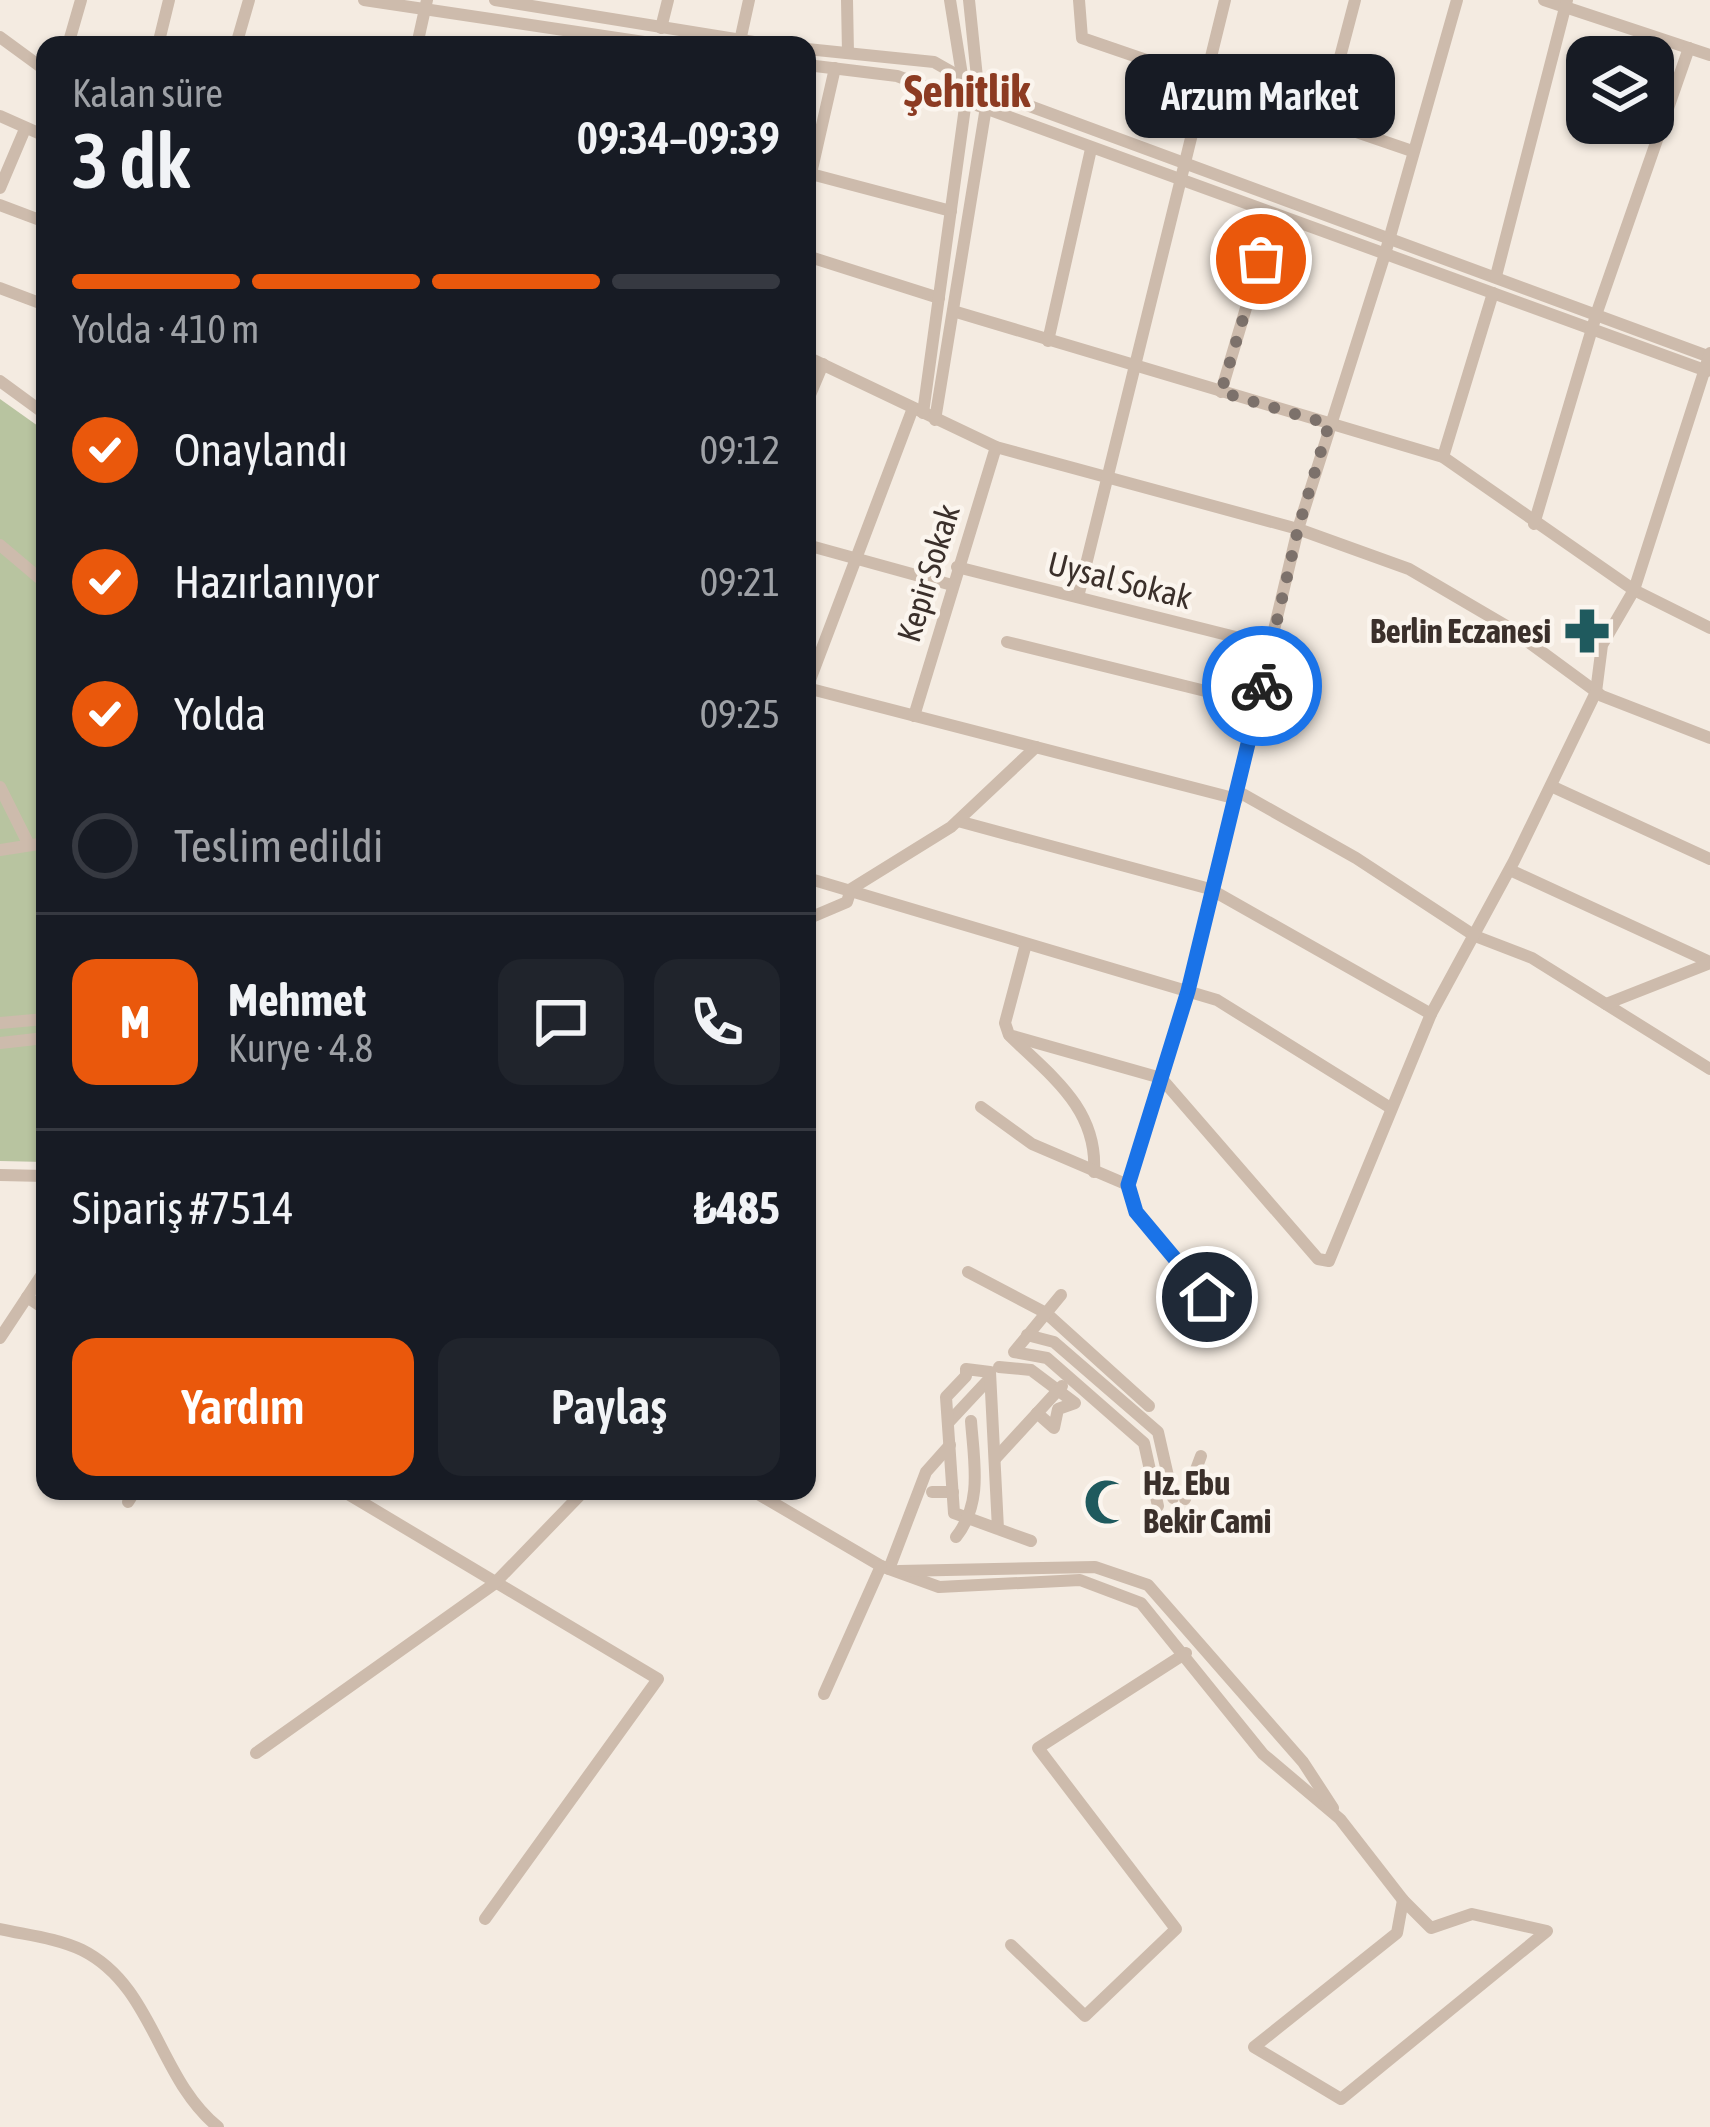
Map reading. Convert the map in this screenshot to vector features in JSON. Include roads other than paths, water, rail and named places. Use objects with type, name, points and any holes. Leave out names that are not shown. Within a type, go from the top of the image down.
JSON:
[{"type":"street","points":[[71,36],[81,0]]},
{"type":"street","points":[[160,36],[169,0]]},
{"type":"street","points":[[239,36],[249,0]]},
{"type":"street","points":[[364,0],[427,4],[559,36]]},
{"type":"street","points":[[495,0],[661,28],[682,36]]},
{"type":"street","points":[[661,28],[668,0]]},
{"type":"street","points":[[741,36],[749,0]]},
{"type":"street","points":[[847,0],[848,52]]},
{"type":"street","points":[[924,414],[966,100],[958,76],[950,0]]},
{"type":"street","points":[[816,664],[856,559],[924,414],[953,311],[986,106],[977,87],[968,0]]},
{"type":"street","points":[[1078,0],[1082,38],[1412,151]]},
{"type":"street","points":[[1078,598],[1226,0]]},
{"type":"street","points":[[1323,122],[1355,0]]},
{"type":"street","points":[[1207,1297],[1136,1212],[1128,1185],[1188,991],[1298,529],[1385,254],[1457,0]]},
{"type":"street","points":[[1544,0],[1710,55]]},
{"type":"street","points":[[419,36],[427,4]]},
{"type":"street","points":[[1496,276],[1567,4]]},
{"type":"street","points":[[0,37],[36,63]]},
{"type":"street","points":[[1534,524],[1597,312],[1689,48]]},
{"type":"street","points":[[816,50],[934,62],[977,87],[1597,312],[1709,362]]},
{"type":"street","points":[[816,66],[898,76],[1493,293],[1709,362]]},
{"type":"street","points":[[816,152],[835,68]]},
{"type":"street","points":[[0,116],[36,133]]},
{"type":"street","points":[[0,188],[25,129]]},
{"type":"street","points":[[1048,340],[1091,149]]},
{"type":"street","points":[[816,175],[951,211]]},
{"type":"street","points":[[0,206],[36,219]]},
{"type":"street","points":[[1221,392],[1274,214]]},
{"type":"street","points":[[816,259],[939,298]]},
{"type":"street","points":[[0,288],[36,302]]},
{"type":"street","points":[[1443,457],[1493,293]]},
{"type":"street","points":[[953,311],[1443,457],[1634,590],[1710,628]]},
{"type":"street","points":[[816,361],[995,447],[1298,529],[1409,569],[1508,627],[1596,692],[1710,739]]},
{"type":"street","points":[[1010,1035],[1161,1078],[1323,1263],[1331,1259],[1389,1107],[1431,1014],[1510,870],[1596,692],[1602,645],[1634,590],[1709,362]]},
{"type":"street","points":[[816,381],[823,364]]},
{"type":"street","points":[[0,381],[36,407]]},
{"type":"street","name":"Kepir Sokak","points":[[914,716],[995,447]]},
{"type":"street","points":[[0,545],[36,575]]},
{"type":"street","points":[[816,548],[952,585]]},
{"type":"street","name":"Uysal Sokak","points":[[957,567],[1270,646]]},
{"type":"street","points":[[1007,642],[1258,704]]},
{"type":"street","points":[[816,690],[1238,795],[1355,858],[1474,936],[1532,958],[1710,1070]]},
{"type":"street","points":[[816,915],[847,902],[851,889],[958,821],[1036,747]]},
{"type":"street","points":[[1551,786],[1710,859]]},
{"type":"street","points":[[0,787],[29,845]]},
{"type":"street","points":[[958,821],[1210,889],[1431,1014]]},
{"type":"street","points":[[0,850],[36,844]]},
{"type":"street","points":[[1510,870],[1710,963]]},
{"type":"street","points":[[816,880],[926,917],[1217,1000],[1389,1107]]},
{"type":"street","points":[[1026,944],[1005,1023],[1010,1035],[1077,1102],[1092,1136],[1094,1172]]},
{"type":"street","points":[[1606,1004],[1710,963]]},
{"type":"street","points":[[0,1023],[36,1020]]},
{"type":"street","points":[[0,1042],[36,1039]]},
{"type":"street","points":[[981,1107],[1032,1144],[1128,1185]]},
{"type":"street","points":[[0,1175],[36,1176]]},
{"type":"street","points":[[968,1273],[1046,1313],[1155,1429],[1179,1498],[1202,1456]]},
{"type":"street","points":[[0,1338],[36,1284]]},
{"type":"street","points":[[951,1471],[974,1470],[995,1460],[1036,1413],[1053,1404],[1075,1403],[1047,1358],[1014,1352],[1060,1295]]},
{"type":"street","points":[[27,1298],[36,1304]]},
{"type":"street","points":[[1028,1335],[1086,1359],[1149,1406]]},
{"type":"street","points":[[1036,1413],[1054,1428],[1053,1404],[1086,1359]]},
{"type":"street","points":[[976,1419],[946,1396],[966,1376],[966,1370],[1031,1370],[1064,1383],[1138,1447],[1158,1506]]},
{"type":"street","points":[[995,1373],[961,1410],[950,1445],[954,1513],[1031,1541]]},
{"type":"street","points":[[995,1373],[998,1529]]},
{"type":"street","points":[[961,1410],[976,1419]]},
{"type":"street","points":[[956,1538],[971,1519],[976,1419]]},
{"type":"street","points":[[1138,1447],[1155,1429]]},
{"type":"street","points":[[824,1694],[889,1569],[926,1472],[950,1445]]},
{"type":"street","points":[[973,1452],[995,1460]]},
{"type":"street","points":[[932,1492],[953,1492]]},
{"type":"street","points":[[358,1500],[658,1678],[485,1919]]},
{"type":"street","points":[[256,1753],[494,1584],[575,1500]]},
{"type":"street","points":[[769,1500],[889,1569],[939,1587],[1080,1580],[1141,1603],[1263,1754],[1340,1820]]},
{"type":"street","points":[[889,1569],[1095,1567],[1148,1585],[1303,1762],[1340,1820],[1431,1928],[1472,1914],[1547,1931],[1340,2099],[1254,2048],[1397,1933],[1403,1900]]},
{"type":"street","points":[[1011,1945],[1084,2016],[1176,1929],[1038,1748],[1186,1653]]},
{"type":"street","points":[[0,1929],[63,1943],[109,1967],[132,1993],[189,2099],[218,2127]]},
{"type":"place","name":"Arzum Market","points":[[1261,259]]},
{"type":"place","name":"Berlin Eczanesi","points":[[1587,631]]},
{"type":"place","name":"Hz. Ebu Bekir Cami","points":[[1107,1502]]},
{"type":"district","name":"Şehitlik","points":[[967,91]]}]
